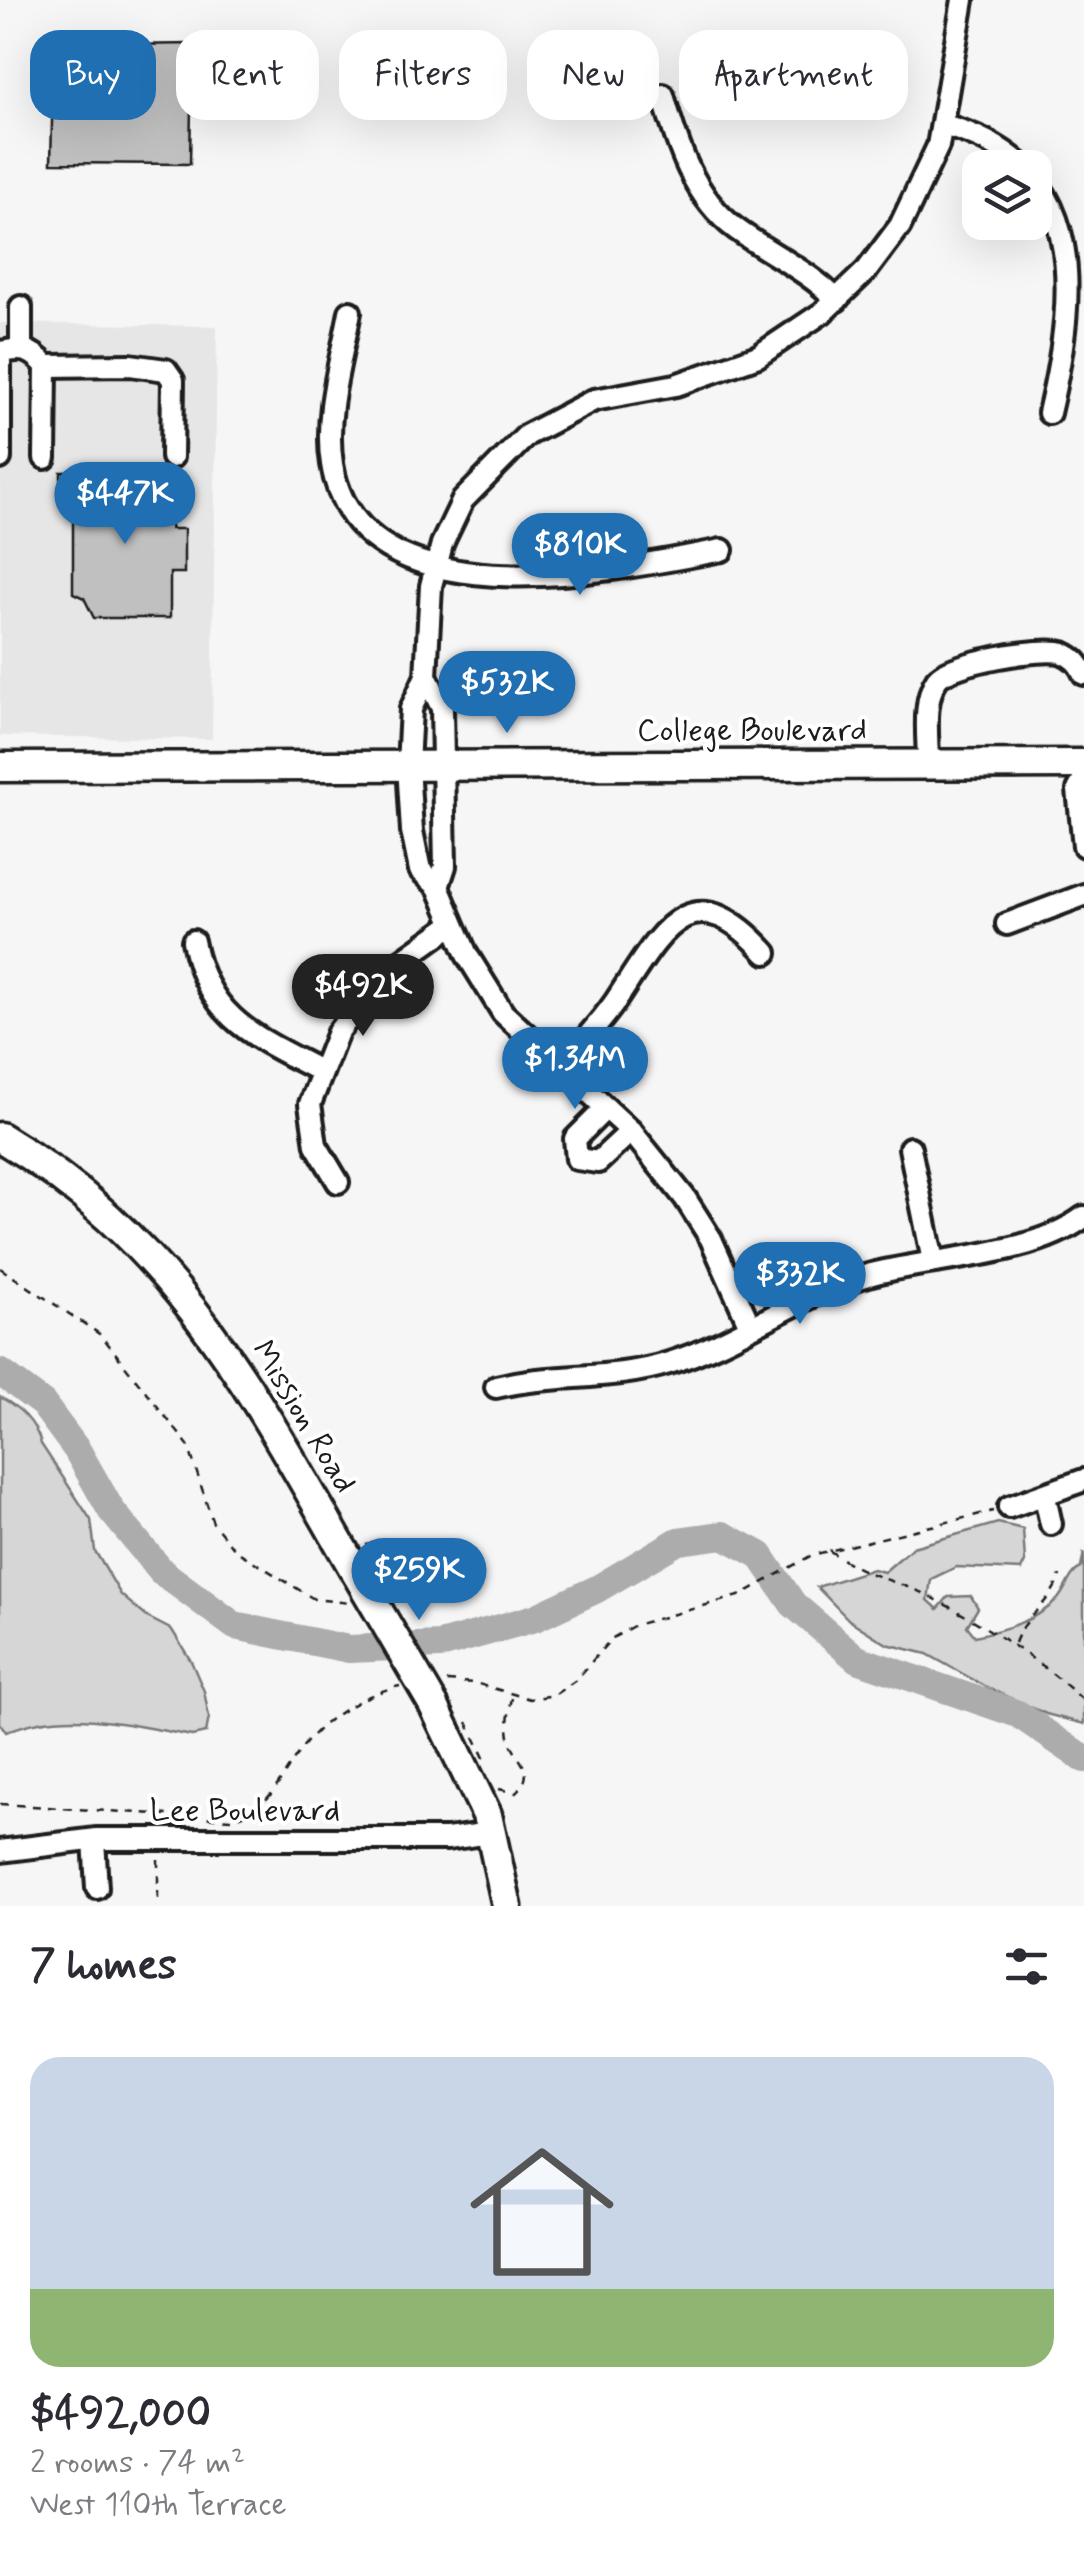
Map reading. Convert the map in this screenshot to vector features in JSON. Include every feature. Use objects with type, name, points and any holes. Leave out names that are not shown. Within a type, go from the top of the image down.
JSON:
[{"type":"main road","name":"College Boulevard","points":[[0,767],[1084,764]]},
{"type":"main road","name":"Mission Road","points":[[0,1137],[92,1201],[188,1300],[234,1362],[360,1558],[436,1692],[480,1796],[507,1906]]},
{"type":"street","points":[[750,1326],[710,1239],[685,1198],[631,1132],[502,1013],[453,924],[438,888],[420,870],[412,831],[408,765],[411,710],[426,676],[434,566],[463,500],[506,452],[538,428],[594,400],[676,385],[758,356],[837,300],[867,270],[900,226],[924,181],[943,126],[962,0]]},
{"type":"street","points":[[663,96],[690,174],[712,203],[736,229],[798,265],[837,300]]},
{"type":"street","points":[[943,126],[1012,149],[1032,164],[1065,205],[1078,270],[1050,412]]},
{"type":"street","points":[[21,306],[21,348]]},
{"type":"street","points":[[350,312],[331,440],[336,481],[356,522],[373,539],[434,566],[571,574],[722,550]]},
{"type":"street","points":[[0,458],[0,352],[21,348],[32,351],[46,366],[45,458]]},
{"type":"street","points":[[46,366],[144,365],[166,370],[173,380],[172,457]]},
{"type":"street","points":[[928,763],[928,702],[937,680],[948,670],[966,662],[1060,652],[1079,662],[1084,674]]},
{"type":"street","points":[[426,676],[442,708],[445,866],[438,888]]},
{"type":"street","points":[[1084,779],[1078,790],[1084,846]]},
{"type":"street","points":[[1007,924],[1084,895]]},
{"type":"street","points":[[560,1067],[612,1005],[658,934],[674,922],[692,915],[726,917],[739,922],[766,952]]},
{"type":"street","points":[[338,1182],[316,1144],[310,1104],[338,1032],[383,974],[453,924]]},
{"type":"street","points":[[193,942],[202,983],[226,1012],[270,1045],[322,1072]]},
{"type":"street","points":[[606,1108],[574,1139],[577,1159],[598,1162],[631,1132]]},
{"type":"street","points":[[910,1148],[933,1261]]},
{"type":"street","points":[[496,1387],[527,1380],[642,1370],[700,1352],[839,1284],[1036,1240],[1084,1217]]},
{"type":"street","points":[[1009,1507],[1046,1497],[1084,1480]]},
{"type":"street","points":[[1046,1497],[1052,1524]]},
{"type":"street","name":"Lee Boulevard","points":[[0,1851],[94,1840],[447,1839],[491,1832]]},
{"type":"street","points":[[94,1840],[97,1888]]},
{"type":"path","points":[[0,1268],[101,1334],[188,1444],[213,1523],[235,1550],[314,1599],[350,1602]]},
{"type":"path","points":[[436,1692],[475,1683],[512,1697],[554,1695],[576,1680],[610,1639],[635,1625],[739,1596],[812,1555],[1009,1507]]},
{"type":"path","points":[[360,1558],[376,1543],[459,1575],[415,1597],[382,1600]]},
{"type":"path","points":[[829,1550],[854,1570],[934,1598],[1014,1646],[1084,1701]]},
{"type":"path","points":[[1014,1646],[1028,1619],[1055,1590],[1060,1575]]},
{"type":"path","points":[[0,1804],[231,1819],[246,1815],[274,1795],[312,1735],[367,1697],[408,1685]]},
{"type":"path","points":[[499,1789],[516,1792],[527,1777],[527,1768],[511,1745],[508,1726],[512,1697]]},
{"type":"path","points":[[158,1906],[159,1813]]},
{"type":"shaded area","points":[[0,323],[217,326],[212,739],[0,736]]},
{"type":"shaded area","points":[[0,1397],[31,1422],[91,1520],[95,1551],[121,1595],[147,1617],[172,1630],[204,1691],[209,1717],[206,1733],[192,1736],[75,1719],[29,1724],[6,1732],[0,1723]]},
{"type":"shaded area","points":[[998,1523],[1023,1529],[1025,1562],[1021,1570],[956,1567],[931,1579],[928,1600],[938,1609],[948,1597],[971,1596],[978,1608],[967,1626],[975,1636],[1008,1628],[1039,1614],[1057,1600],[1081,1568],[1084,1552],[1084,1724],[1046,1714],[927,1654],[887,1644],[849,1620],[817,1587],[873,1569],[884,1572],[913,1547]]},
{"type":"building","points":[[176,44],[176,120],[191,120],[190,164],[51,163],[52,120],[156,120],[156,45]]},
{"type":"building","points":[[61,472],[76,472],[76,485],[170,486],[170,474],[184,474],[184,496],[171,496],[171,529],[184,529],[184,573],[170,573],[170,618],[94,618],[84,598],[73,593],[73,495],[61,494]]},
{"type":"waterway","points":[[0,1372],[43,1404],[77,1450],[111,1510],[162,1572],[235,1626],[349,1649],[440,1645],[535,1618],[597,1589],[678,1541],[723,1535],[760,1555],[793,1604],[857,1659],[1018,1714],[1084,1759]]}]
